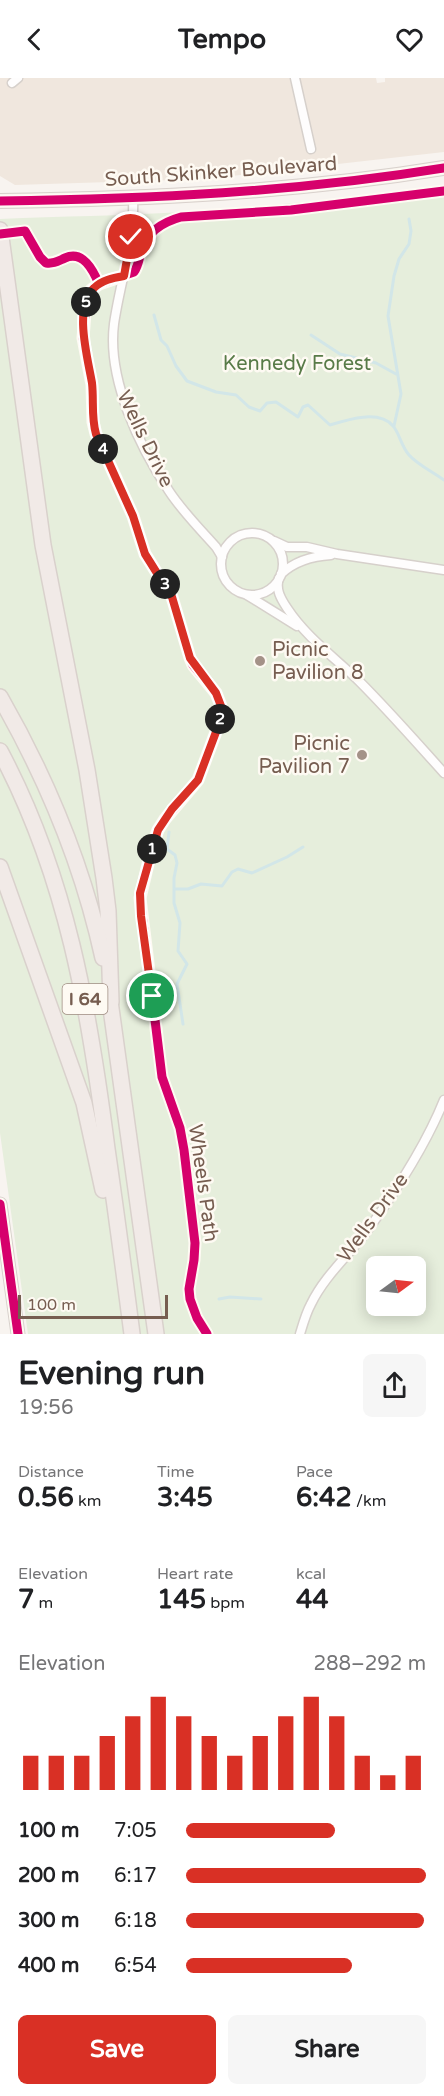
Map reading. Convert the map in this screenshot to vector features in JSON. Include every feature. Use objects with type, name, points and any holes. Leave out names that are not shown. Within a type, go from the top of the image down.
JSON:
[{"type":"highway","points":[[0,230],[43,545],[101,855],[108,911],[111,1002]]},
{"type":"highway","name":"I 64","points":[[0,697],[50,794],[76,862],[97,931],[111,1002],[156,1334]]},
{"type":"highway","name":"I 64","points":[[0,751],[42,843],[72,939],[93,1045],[132,1334]]},
{"type":"highway","points":[[0,867],[84,1103],[111,1223],[122,1260]]},
{"type":"main road","name":"South Skinker Boulevard","points":[[0,201],[133,198],[283,188],[444,168]]},
{"type":"street","points":[[295,78],[311,148]]},
{"type":"street","name":"Wells Drive","points":[[133,198],[131,237],[114,325],[113,346],[119,387],[140,437],[168,490],[222,557]]},
{"type":"street","points":[[307,633],[229,584],[224,576],[222,557],[229,543],[242,535],[257,533],[287,547],[314,548],[338,554],[444,570]]},
{"type":"street","points":[[271,540],[280,551],[282,558],[278,587],[281,599],[307,633],[381,704],[444,774]]},
{"type":"street","points":[[245,594],[253,595],[268,590],[294,564],[320,555],[338,554]]},
{"type":"street","name":"Wells Drive","points":[[300,1334],[319,1290],[369,1228],[430,1133],[444,1100]]},
{"type":"street","points":[[0,1204],[4,1255],[18,1334]]},
{"type":"shaded area","points":[[0,78],[376,78],[377,83],[385,82],[385,78],[444,78],[444,152],[205,179],[15,185],[0,176]]},
{"type":"green space","name":"Kennedy Forest","points":[[444,185],[444,1334],[28,1334],[0,1133],[0,219],[215,210]]},
{"type":"waterway","points":[[394,426],[401,394],[388,316],[394,276],[399,259],[409,244],[411,231],[409,219]]},
{"type":"waterway","points":[[154,315],[161,340],[167,346],[176,366],[187,381],[216,392],[236,395],[249,407],[260,411],[267,403],[276,402],[298,417],[303,407],[308,405],[330,425],[362,417],[380,418],[393,426],[406,451],[413,459],[444,480]]},
{"type":"waterway","points":[[311,335],[340,354],[376,363],[396,374]]},
{"type":"waterway","points":[[169,832],[167,849],[175,855],[177,863],[174,878],[174,903],[180,923],[178,951],[187,964],[177,984],[183,1024]]},
{"type":"waterway","points":[[175,889],[188,889],[201,884],[222,886],[232,872],[238,869],[252,873],[303,847]]},
{"type":"waterway","points":[[219,1299],[230,1297],[261,1299]]},
{"type":"cycle path","points":[[0,201],[223,193],[334,183],[444,168]]},
{"type":"cycle path","name":"Wheels Path","points":[[207,1334],[197,1318],[190,1299],[189,1289],[195,1243],[184,1150],[180,1128],[162,1077],[140,898],[158,830],[198,780],[219,724],[221,706],[216,693],[193,665],[172,597],[145,554],[133,516],[96,434],[93,422],[92,385],[83,338],[86,301],[91,290],[99,284],[134,272],[142,249],[152,232],[181,217],[291,210],[444,191]]},
{"type":"cycle path","points":[[0,234],[25,231],[46,263],[54,263],[71,256],[82,259],[99,284]]},
{"type":"cycle path","points":[[0,1204],[18,1334]]},
{"type":"place","name":"Picnic Pavilion 8","points":[[260,661]]},
{"type":"place","name":"Picnic Pavilion 7","points":[[362,755]]},
{"type":"route","points":[[131,237],[124,276],[99,284],[91,291],[86,301],[83,338],[92,385],[93,422],[96,434],[133,516],[145,554],[172,597],[193,665],[216,693],[221,706],[216,736],[198,780],[172,809],[158,830],[140,893],[152,996]]}]
